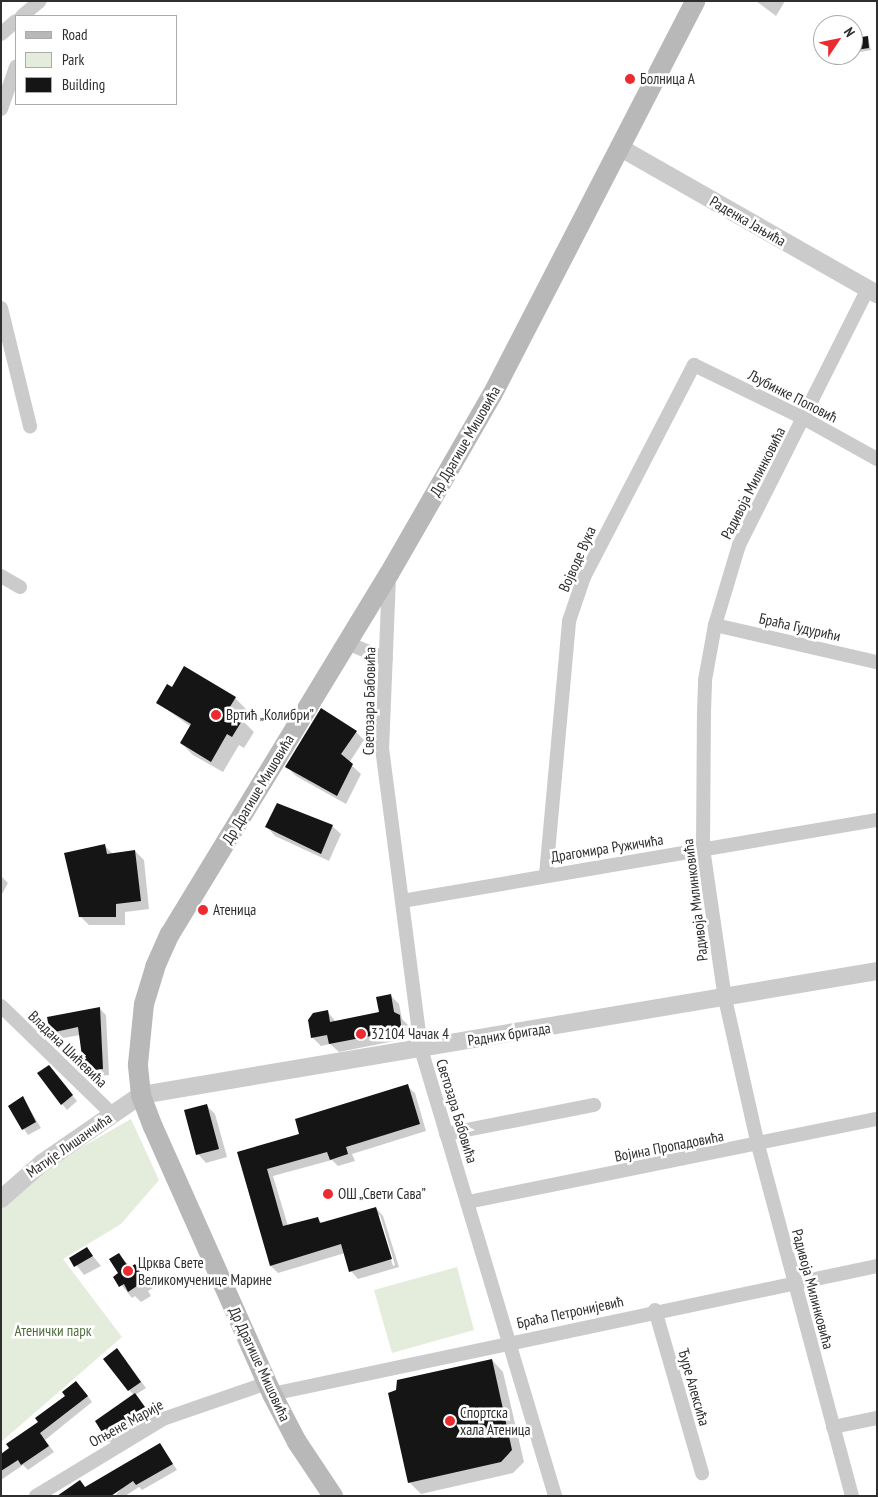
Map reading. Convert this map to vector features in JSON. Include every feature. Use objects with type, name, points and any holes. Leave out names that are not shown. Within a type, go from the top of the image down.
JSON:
[{"type":"main road","name":"Др Драгише Мишовића","points":[[332,1496],[297,1442],[269,1388],[142,1095],[138,1054],[140,1021],[160,953],[389,574],[492,395],[618,147],[695,1]]},
{"type":"street","points":[[23,15],[40,2]]},
{"type":"street","points":[[34,15],[40,2]]},
{"type":"street","points":[[1,34],[15,22]]},
{"type":"street","points":[[1,109],[15,69]]},
{"type":"street","name":"Раденка Јањића","points":[[618,147],[872,292]]},
{"type":"street","name":"Радивоја Милинковића","points":[[852,1496],[758,1145],[725,999],[703,849],[705,680],[716,625],[738,545],[872,292]]},
{"type":"street","points":[[1,308],[30,426]]},
{"type":"street","name":"Љубинке Поповић","points":[[694,365],[805,419],[877,459]]},
{"type":"street","name":"Војводе Вука","points":[[546,875],[569,621],[584,576],[694,365]]},
{"type":"street","name":"Светозара Бабовића","points":[[389,574],[382,748],[421,1049],[555,1496]]},
{"type":"street","points":[[1,576],[20,587]]},
{"type":"street","name":"Браћа Гудурићи","points":[[716,625],[877,662]]},
{"type":"street","points":[[347,643],[386,659]]},
{"type":"street","name":"Драгомира Ружичића","points":[[402,901],[877,820]]},
{"type":"street","name":"Радних бригада","points":[[142,1095],[725,999],[877,971]]},
{"type":"street","name":"Владана Шићевића","points":[[1,1006],[112,1114]]},
{"type":"street","name":"Матије Лишанчића","points":[[1,1200],[22,1178],[142,1095]]},
{"type":"street","points":[[446,1134],[594,1105]]},
{"type":"street","name":"Војина Пропадовића","points":[[468,1202],[877,1120]]},
{"type":"street","name":"Браћа Петронијевић","points":[[269,1388],[508,1342],[655,1310],[877,1266]]},
{"type":"street","name":"Ђуре Алексића","points":[[655,1310],[702,1473]]},
{"type":"street","name":"Огњене Марије","points":[[36,1496],[163,1419],[269,1388]]},
{"type":"street","points":[[832,1427],[877,1418]]},
{"type":"green space","name":"Атенички парк","points":[[131,1119],[159,1180],[121,1224],[63,1259],[122,1337],[1,1442],[1,1210],[38,1172]]},
{"type":"green space","points":[[457,1267],[474,1330],[392,1353],[374,1290]]},
{"type":"building","points":[[868,36],[869,48],[863,49],[863,37]]},
{"type":"building","name":"Вртић „Колибри”","points":[[184,666],[236,697],[228,710],[243,719],[232,737],[227,734],[211,762],[180,743],[191,724],[156,703],[167,684],[172,687]]},
{"type":"building","points":[[321,708],[357,731],[341,754],[353,764],[337,796],[285,767]]},
{"type":"building","points":[[277,803],[333,825],[321,854],[265,827]]},
{"type":"building","points":[[105,844],[107,854],[135,850],[141,901],[116,904],[116,917],[79,917],[64,853]]},
{"type":"building","points":[[391,994],[394,1012],[400,1015],[401,1025],[397,1031],[329,1044],[327,1035],[311,1038],[308,1020],[313,1013],[328,1010],[330,1022],[379,1012],[376,997]]},
{"type":"building","points":[[100,1007],[103,1069],[84,1071],[78,1027],[50,1033],[47,1017]]},
{"type":"building","points":[[49,1065],[73,1095],[61,1105],[37,1073]]},
{"type":"building","points":[[408,1084],[420,1124],[346,1147],[348,1154],[330,1160],[327,1152],[267,1169],[283,1226],[318,1217],[320,1223],[376,1207],[392,1259],[349,1272],[341,1244],[270,1266],[237,1152],[299,1134],[295,1119]]},
{"type":"building","points":[[23,1096],[36,1122],[22,1130],[8,1106]]},
{"type":"building","points":[[207,1104],[219,1149],[196,1155],[184,1110]]},
{"type":"building","points":[[87,1247],[93,1256],[74,1267],[69,1258]]},
{"type":"building","name":"Црква Свете Великомученице Марине","points":[[119,1253],[129,1268],[135,1264],[142,1275],[137,1279],[140,1284],[128,1292],[124,1284],[119,1287],[113,1277],[118,1273],[109,1259]]},
{"type":"building","points":[[117,1348],[141,1382],[128,1391],[103,1359]]},
{"type":"building","name":"Спортска хала Атеница","points":[[492,1359],[512,1450],[501,1462],[408,1483],[388,1393],[396,1390],[397,1380]]},
{"type":"building","points":[[76,1381],[88,1396],[40,1433],[49,1446],[21,1465],[18,1460],[1,1471],[1,1454],[9,1448],[6,1444],[38,1422],[35,1418],[65,1396],[62,1392]]},
{"type":"building","points":[[135,1393],[150,1414],[108,1442],[95,1421]]},
{"type":"building","points":[[160,1443],[173,1464],[136,1485],[133,1481],[111,1496],[57,1496],[80,1480],[85,1487]]},
{"type":"place","name":"Болница А","points":[[630,79]]},
{"type":"place","name":"Вртић „Колибри”","points":[[216,715]]},
{"type":"place","name":"Атеница","points":[[203,910]]},
{"type":"place","name":"32104 Чачак 4","points":[[361,1034]]},
{"type":"place","name":"ОШ „Свети Сава”","points":[[328,1194]]},
{"type":"place","name":"Црква Свете Великомученице Марине","points":[[128,1271]]},
{"type":"place","name":"Спортска хала Атеница","points":[[450,1421]]}]
